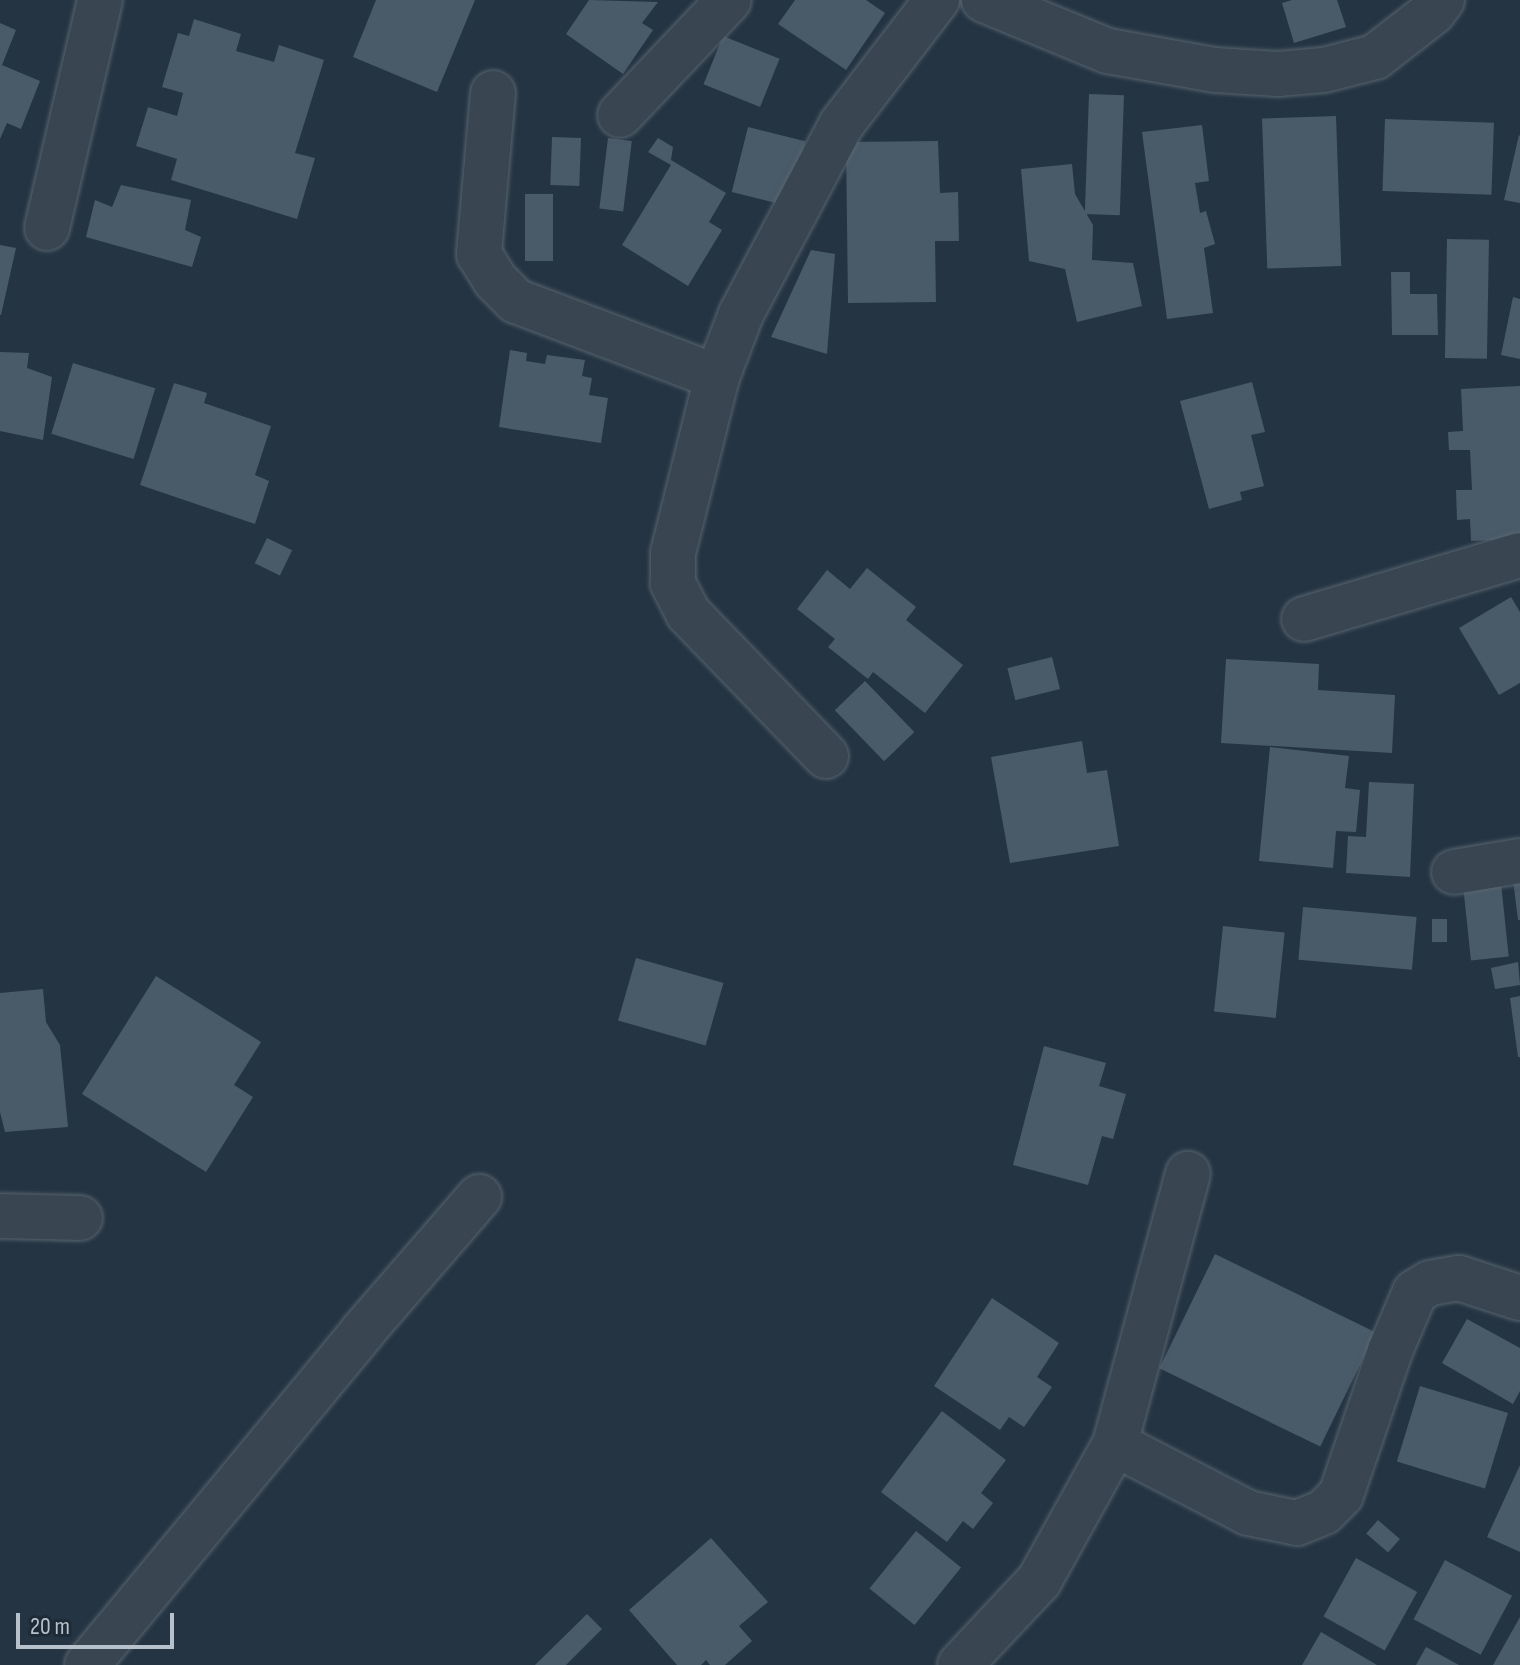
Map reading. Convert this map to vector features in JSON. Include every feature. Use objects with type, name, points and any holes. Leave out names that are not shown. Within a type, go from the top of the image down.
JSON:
[{"type":"street","points":[[47,228],[100,0]]},
{"type":"street","points":[[620,115],[729,0]]},
{"type":"street","points":[[826,756],[688,613],[673,583],[673,553],[717,377],[741,314],[841,125],[937,0]]},
{"type":"street","points":[[984,0],[1108,51],[1215,70],[1278,74],[1324,70],[1375,57],[1433,12],[1442,0]]},
{"type":"street","points":[[493,93],[479,254],[495,280],[516,301],[717,377]]},
{"type":"street","points":[[1304,619],[1520,555]]},
{"type":"street","points":[[1454,872],[1520,861]]},
{"type":"street","points":[[960,1665],[1039,1581],[1115,1444],[1188,1174]]},
{"type":"street","points":[[87,1665],[362,1332],[479,1197]]},
{"type":"street","points":[[0,1216],[80,1218]]},
{"type":"street","points":[[1115,1444],[1248,1513],[1297,1523],[1324,1512],[1341,1495],[1390,1351],[1415,1292],[1430,1283],[1459,1278],[1520,1298]]},
{"type":"building","points":[[376,0],[475,0],[437,92],[353,57]]},
{"type":"building","points":[[589,0],[658,2],[642,23],[653,30],[623,74],[566,34]]},
{"type":"building","points":[[795,0],[866,0],[885,13],[846,70],[778,24]]},
{"type":"building","points":[[1292,0],[1337,0],[1346,27],[1294,43],[1282,3]]},
{"type":"building","points":[[194,19],[241,34],[236,51],[274,62],[279,45],[324,60],[295,153],[315,158],[297,219],[171,180],[177,159],[136,146],[148,107],[177,116],[183,93],[162,87],[178,33],[189,36]]},
{"type":"building","points":[[0,23],[16,30],[2,65],[40,81],[21,129],[7,123],[0,139]]},
{"type":"building","points":[[723,36],[780,59],[760,107],[704,84]]},
{"type":"building","points":[[1089,94],[1124,95],[1120,215],[1085,214]]},
{"type":"building","points":[[1336,116],[1341,266],[1267,268],[1262,119]]},
{"type":"building","points":[[1385,119],[1494,123],[1491,195],[1382,191]]},
{"type":"building","points":[[1202,125],[1209,181],[1195,183],[1200,213],[1206,211],[1215,244],[1204,248],[1213,313],[1167,319],[1142,132]]},
{"type":"building","points":[[748,127],[805,141],[789,206],[732,192]]},
{"type":"building","points":[[1520,136],[1520,203],[1504,200]]},
{"type":"building","points":[[552,137],[581,138],[579,186],[550,185]]},
{"type":"building","points":[[608,138],[632,141],[623,211],[599,208]]},
{"type":"building","points":[[658,138],[673,147],[671,160],[726,193],[709,222],[722,230],[688,286],[622,245],[671,165],[648,152]]},
{"type":"building","points":[[938,141],[940,193],[958,192],[959,241],[935,241],[936,302],[848,303],[846,142]]},
{"type":"building","points":[[1072,164],[1075,194],[1093,225],[1092,260],[1133,263],[1142,306],[1077,322],[1065,269],[1029,261],[1021,169]]},
{"type":"building","points":[[121,185],[191,200],[185,230],[201,237],[192,267],[86,237],[95,200],[112,207]]},
{"type":"building","points":[[525,194],[553,194],[553,261],[525,261]]},
{"type":"building","points":[[1447,239],[1489,240],[1487,359],[1445,358]]},
{"type":"building","points":[[0,245],[16,248],[1,315],[0,315]]},
{"type":"building","points":[[811,250],[835,254],[827,354],[771,337]]},
{"type":"building","points":[[1391,272],[1410,272],[1410,294],[1437,294],[1438,335],[1392,335]]},
{"type":"building","points":[[1513,297],[1520,299],[1520,359],[1501,355]]},
{"type":"building","points":[[510,350],[527,353],[526,361],[545,364],[547,355],[585,360],[582,376],[592,378],[589,395],[608,398],[601,443],[499,427]]},
{"type":"building","points":[[0,352],[29,353],[27,368],[52,377],[43,440],[0,431]]},
{"type":"building","points":[[73,363],[155,388],[134,459],[51,434]]},
{"type":"building","points":[[1252,382],[1265,432],[1251,435],[1264,486],[1240,492],[1242,500],[1209,509],[1180,401]]},
{"type":"building","points":[[174,383],[207,393],[204,403],[271,426],[255,475],[269,481],[255,524],[140,485]]},
{"type":"building","points":[[1520,386],[1520,539],[1471,541],[1470,519],[1457,520],[1456,490],[1472,490],[1470,450],[1449,450],[1448,432],[1463,431],[1461,389]]},
{"type":"building","points":[[267,538],[292,550],[280,575],[255,563]]},
{"type":"building","points":[[867,568],[916,607],[906,620],[963,665],[925,713],[873,672],[868,679],[828,647],[835,639],[797,609],[827,570],[850,589]]},
{"type":"building","points":[[1511,597],[1520,612],[1520,683],[1499,695],[1459,628]]},
{"type":"building","points":[[1052,657],[1060,689],[1015,700],[1007,668]]},
{"type":"building","points":[[1226,659],[1319,664],[1318,690],[1395,695],[1392,753],[1221,743]]},
{"type":"building","points":[[865,681],[914,732],[884,761],[835,710]]},
{"type":"building","points":[[1082,741],[1087,773],[1107,770],[1119,846],[1010,863],[991,757]]},
{"type":"building","points":[[1270,747],[1349,756],[1345,788],[1360,790],[1356,832],[1336,831],[1333,868],[1259,861]]},
{"type":"building","points":[[1369,782],[1414,784],[1410,877],[1346,873],[1348,836],[1366,837]]},
{"type":"building","points":[[1520,879],[1520,920],[1518,920],[1513,880]]},
{"type":"building","points":[[1501,883],[1509,957],[1471,961],[1463,887]]},
{"type":"building","points":[[1303,907],[1417,917],[1412,970],[1298,960]]},
{"type":"building","points":[[1432,919],[1447,919],[1447,942],[1432,942]]},
{"type":"building","points":[[1223,926],[1285,932],[1276,1018],[1214,1012]]},
{"type":"building","points":[[636,958],[723,983],[706,1046],[618,1020]]},
{"type":"building","points":[[1518,962],[1520,985],[1495,989],[1491,968]]},
{"type":"building","points":[[156,976],[261,1042],[234,1085],[253,1097],[206,1172],[82,1094]]},
{"type":"building","points":[[43,989],[46,1022],[60,1045],[68,1127],[5,1132],[0,1112],[0,993]]},
{"type":"building","points":[[1520,996],[1520,1057],[1518,1057],[1510,998]]},
{"type":"building","points":[[1044,1046],[1106,1063],[1099,1086],[1126,1094],[1113,1139],[1102,1136],[1088,1185],[1013,1165]]},
{"type":"building","points":[[1215,1254],[1376,1332],[1320,1447],[1159,1368]]},
{"type":"building","points":[[992,1298],[1059,1343],[1037,1377],[1052,1387],[1024,1427],[1009,1417],[1000,1430],[934,1386]]},
{"type":"building","points":[[1467,1319],[1520,1348],[1520,1391],[1513,1404],[1442,1363]]},
{"type":"building","points":[[1420,1386],[1508,1413],[1485,1488],[1397,1462]]},
{"type":"building","points":[[942,1411],[1006,1460],[981,1493],[993,1503],[973,1529],[963,1521],[947,1542],[881,1492]]},
{"type":"building","points":[[1520,1465],[1520,1552],[1487,1537]]},
{"type":"building","points":[[1378,1520],[1400,1539],[1388,1553],[1366,1534]]},
{"type":"building","points":[[916,1531],[961,1568],[915,1625],[869,1589]]},
{"type":"building","points":[[711,1538],[768,1602],[739,1626],[752,1641],[725,1665],[710,1665],[706,1660],[701,1665],[677,1665],[629,1610]]},
{"type":"building","points":[[1356,1558],[1417,1592],[1385,1651],[1324,1617]]},
{"type":"building","points":[[1445,1560],[1512,1596],[1481,1655],[1414,1619]]},
{"type":"building","points":[[587,1614],[602,1629],[566,1665],[535,1665]]},
{"type":"building","points":[[1520,1617],[1520,1665],[1493,1665]]},
{"type":"building","points":[[1321,1632],[1377,1665],[1302,1665]]},
{"type":"building","points":[[1426,1647],[1459,1665],[1416,1665]]}]
